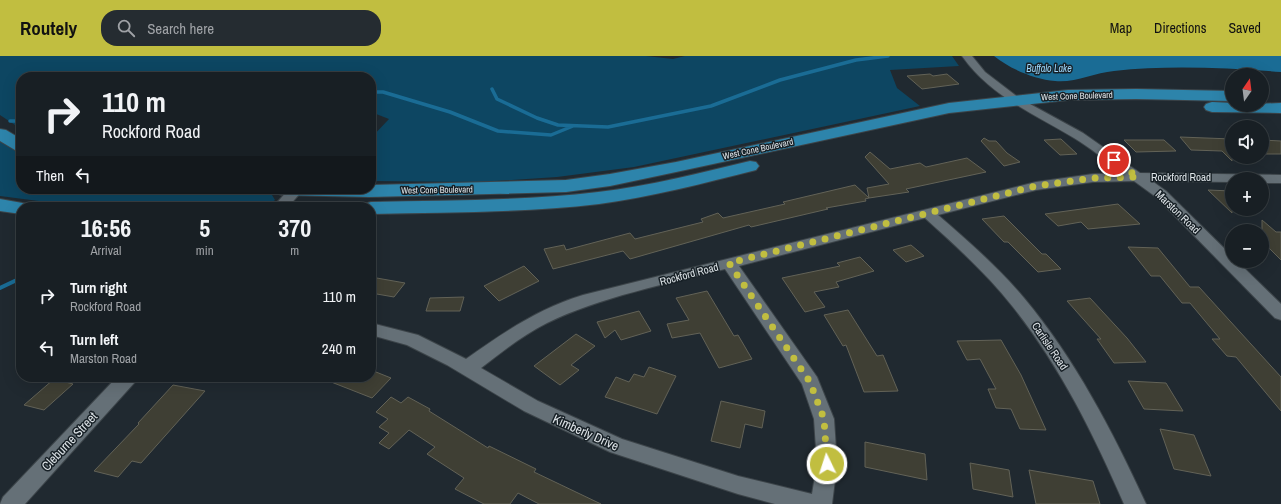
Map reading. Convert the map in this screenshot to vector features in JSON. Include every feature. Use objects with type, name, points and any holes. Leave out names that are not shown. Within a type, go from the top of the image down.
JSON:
[{"type":"main road","name":"West Cone Boulevard","points":[[376,189],[485,189],[566,186],[610,180],[949,108],[1015,100],[1068,95],[1128,94],[1225,96]]},
{"type":"main road","points":[[1269,97],[1281,97]]},
{"type":"main road","name":"West Cone Boulevard","points":[[376,208],[532,204],[599,198],[652,189],[962,119],[1031,109],[1125,105],[1281,108]]},
{"type":"main road","points":[[0,134],[16,143]]},
{"type":"main road","points":[[0,205],[16,207]]},
{"type":"street","name":"Marston Road","points":[[967,56],[968,60],[981,74],[1015,100],[1079,136],[1161,194],[1281,314]]},
{"type":"street","name":"Rockford Road","points":[[467,368],[513,335],[540,319],[583,302],[729,263],[1036,186],[1093,178],[1138,177],[1281,179]]},
{"type":"street","name":"Carlisle Road","points":[[929,214],[996,278],[1029,315],[1067,370],[1123,477],[1135,504]]},
{"type":"street","points":[[729,263],[810,382],[824,419],[827,464],[821,504]]},
{"type":"street","name":"Kimberly Drive","points":[[376,330],[412,340],[467,368],[531,406],[617,446],[738,485],[814,504]]},
{"type":"street","name":"Cleburne Street","points":[[11,504],[123,382]]},
{"type":"shaded area","points":[[0,56],[646,56],[673,59],[685,56],[952,56],[959,66],[890,70],[897,88],[920,106],[634,167],[557,177],[480,182],[376,181],[376,133],[389,119],[376,114],[376,72],[16,72],[16,126],[0,115]]},
{"type":"shaded area","points":[[0,140],[16,148],[16,194],[258,194],[272,195],[275,200],[273,202],[46,202],[0,196]]},
{"type":"water","name":"Buffalo Lake","points":[[994,56],[1281,56],[1281,72],[1269,71],[1269,68],[1156,68],[1114,71],[1070,81],[1055,81],[1023,73],[1000,61]]},
{"type":"building","points":[[930,74],[933,76],[947,74],[959,84],[922,89],[907,76]]},
{"type":"building","points":[[1180,137],[1225,139],[1225,154],[1222,151],[1191,150]]},
{"type":"building","points":[[984,138],[989,141],[996,141],[1007,153],[1020,162],[1004,166],[981,141]]},
{"type":"building","points":[[1061,139],[1077,154],[1060,155],[1044,140]]},
{"type":"building","points":[[1124,140],[1164,140],[1176,151],[1136,152]]},
{"type":"building","points":[[1269,140],[1281,141],[1281,154],[1269,154]]},
{"type":"building","points":[[870,152],[890,169],[920,163],[926,167],[967,158],[986,172],[906,189],[909,192],[869,198],[867,188],[889,184],[865,157]]},
{"type":"building","points":[[855,185],[869,198],[865,199],[866,201],[826,208],[828,209],[751,227],[749,225],[630,259],[623,251],[553,269],[544,249],[564,245],[566,250],[630,233],[635,239],[703,222],[701,219],[718,213],[723,218],[785,204],[783,202]]},
{"type":"building","points":[[1208,190],[1225,191],[1225,206]]},
{"type":"building","points":[[1118,204],[1140,224],[1088,229],[1081,222],[1058,226],[1045,214]]},
{"type":"building","points":[[1004,216],[1042,254],[1046,254],[1061,269],[1038,272],[1008,242],[1004,242],[982,219]]},
{"type":"building","points":[[1269,226],[1276,232],[1281,232],[1281,260],[1269,248]]},
{"type":"building","points":[[911,245],[924,256],[906,262],[893,250]]},
{"type":"building","points":[[1128,247],[1158,248],[1190,287],[1199,287],[1281,377],[1281,411],[1236,357],[1227,356],[1212,339],[1220,339],[1190,303],[1182,303],[1160,276],[1151,276]]},
{"type":"building","points":[[860,257],[874,271],[836,282],[839,287],[814,292],[825,307],[805,312],[782,278],[840,266],[837,263]]},
{"type":"building","points":[[524,266],[539,281],[499,301],[484,286]]},
{"type":"building","points":[[376,278],[405,283],[394,297],[376,294]]},
{"type":"building","points":[[707,291],[734,336],[738,335],[752,359],[719,368],[700,333],[672,338],[667,324],[689,320],[676,298]]},
{"type":"building","points":[[464,297],[460,311],[426,311],[430,298]]},
{"type":"building","points":[[1090,298],[1127,338],[1146,362],[1114,363],[1097,339],[1101,339],[1067,301]]},
{"type":"building","points":[[848,310],[877,356],[883,355],[898,391],[864,392],[846,345],[843,346],[824,315]]},
{"type":"building","points":[[639,311],[651,331],[621,340],[615,330],[605,338],[597,322]]},
{"type":"building","points":[[576,334],[595,346],[571,365],[579,370],[560,385],[534,366]]},
{"type":"building","points":[[1001,340],[1021,375],[1046,430],[1020,429],[1011,409],[996,408],[988,389],[996,389],[980,359],[967,360],[957,341]]},
{"type":"building","points":[[649,367],[676,376],[657,414],[605,397],[616,377],[629,382],[634,374],[644,377]]},
{"type":"building","points":[[376,372],[391,378],[372,398],[331,382],[376,382]]},
{"type":"building","points":[[1128,381],[1166,383],[1183,411],[1144,409]]},
{"type":"building","points":[[51,382],[65,382],[73,384],[44,410],[24,405]]},
{"type":"building","points":[[173,385],[205,391],[141,463],[132,461],[118,477],[94,471],[139,424],[138,423]]},
{"type":"building","points":[[391,397],[401,403],[408,397],[430,409],[429,411],[488,448],[489,446],[536,469],[534,472],[601,504],[539,504],[518,493],[510,504],[484,504],[455,489],[464,478],[427,454],[435,447],[409,430],[389,449],[379,443],[389,433],[379,427],[388,419],[376,412]]},
{"type":"building","points":[[721,401],[765,411],[762,428],[745,424],[740,448],[711,441]]},
{"type":"building","points":[[1160,429],[1194,435],[1211,476],[1174,469]]},
{"type":"building","points":[[865,442],[925,454],[927,480],[865,467]]},
{"type":"building","points":[[970,463],[1009,470],[1013,497],[973,489]]},
{"type":"building","points":[[1029,470],[1093,481],[1100,504],[1036,504]]},
{"type":"waterway","points":[[492,89],[497,99],[537,118],[558,125],[608,127],[711,106],[780,80],[856,60],[888,56]]},
{"type":"waterway","points":[[376,92],[383,92],[450,112],[498,131],[551,135],[573,126]]},
{"type":"waterway","points":[[10,121],[16,121]]},
{"type":"waterway","points":[[0,288],[16,280]]},
{"type":"route","points":[[827,464],[824,419],[810,382],[729,263],[1036,186],[1093,178],[1138,177],[1114,160]]}]
